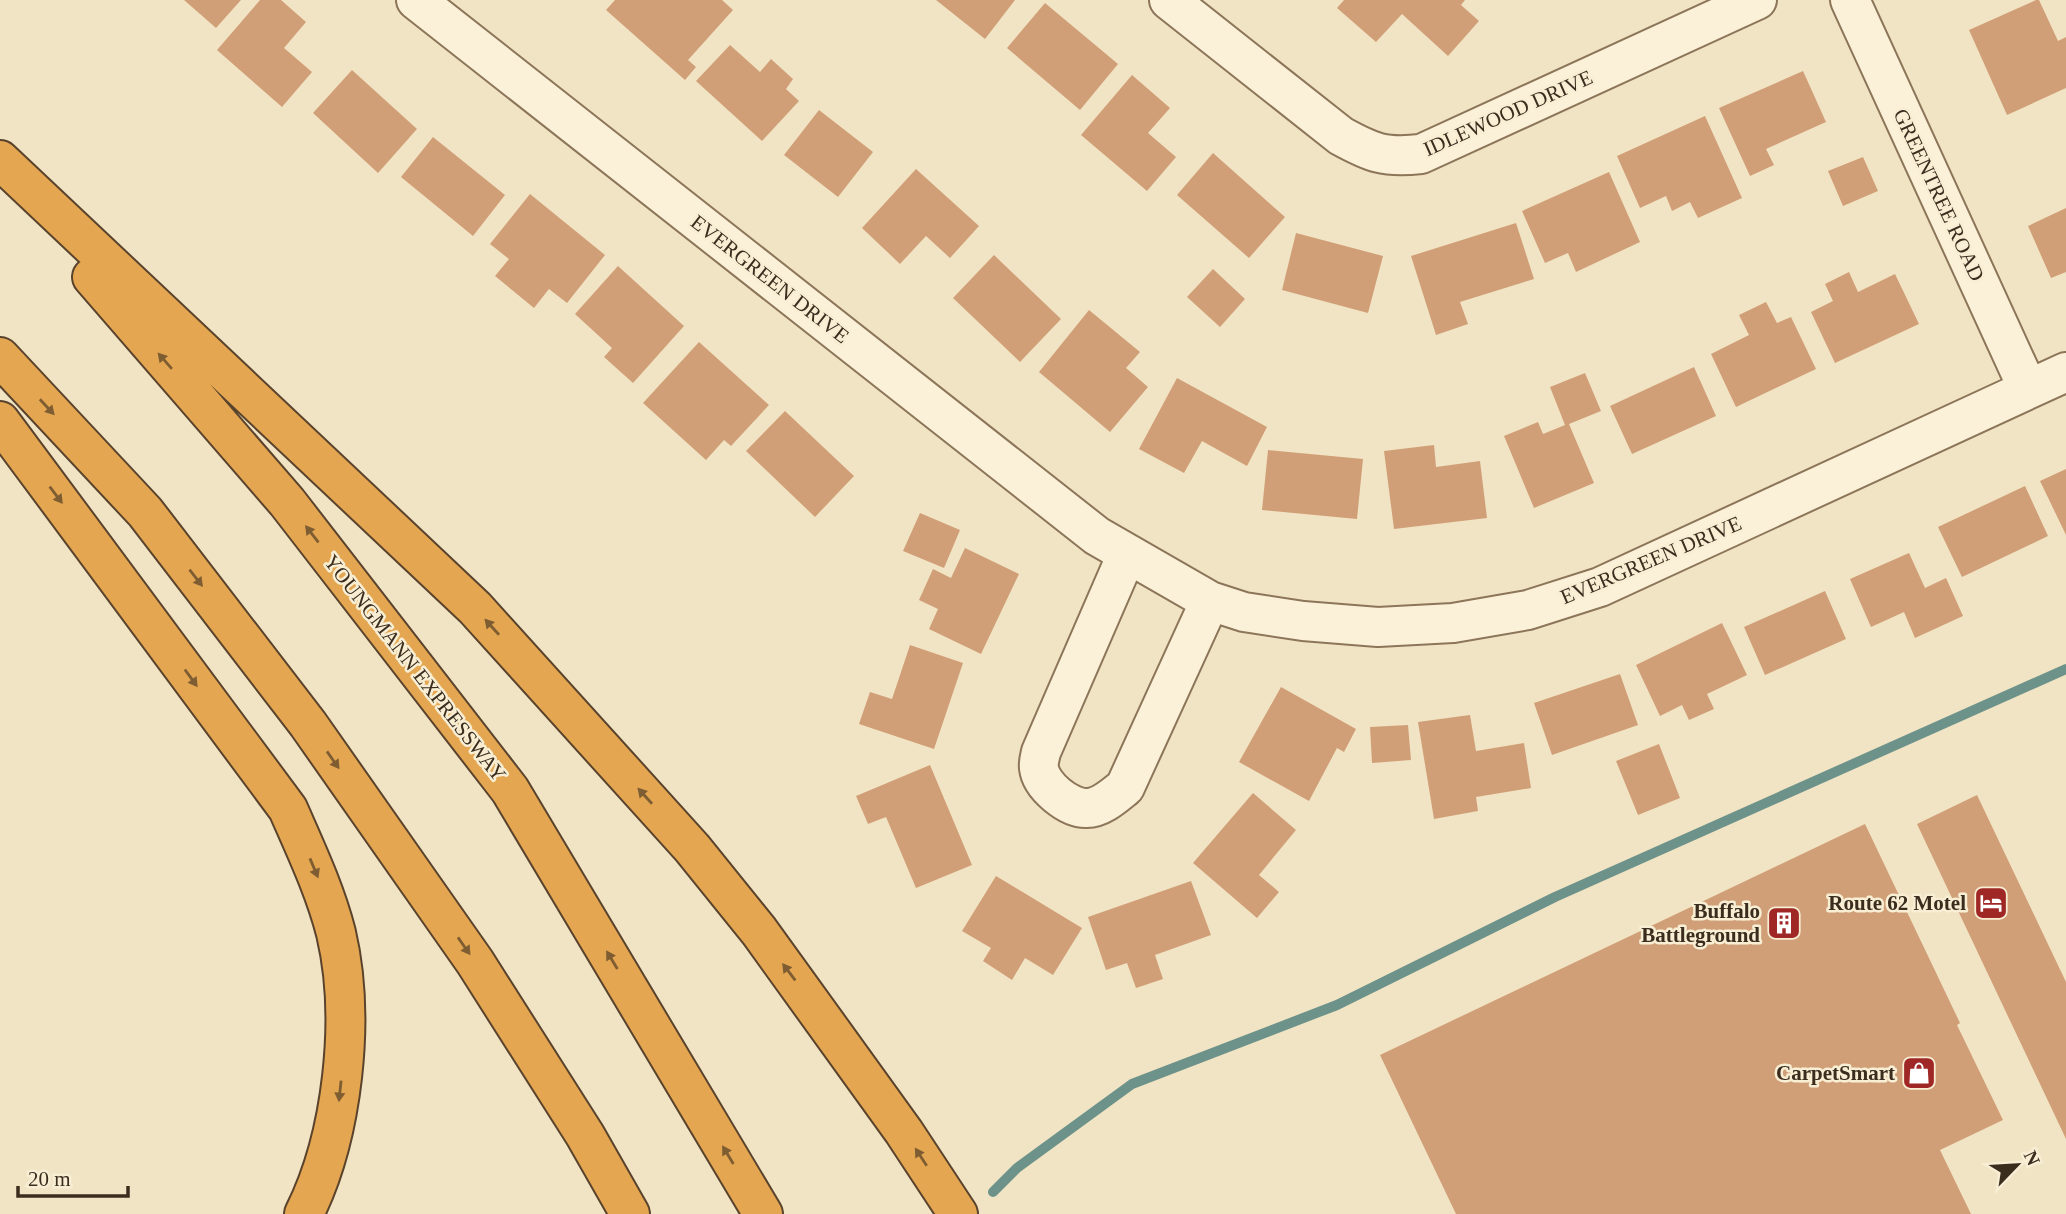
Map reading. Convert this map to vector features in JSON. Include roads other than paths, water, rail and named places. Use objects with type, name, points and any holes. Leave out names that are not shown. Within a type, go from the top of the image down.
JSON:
[{"type":"highway","points":[[0,160],[484,618],[692,848],[759,930],[867,1079],[958,1214]]},
{"type":"highway","name":"YOUNGMANN EXPRESSWAY","points":[[0,170],[287,502],[510,790],[764,1214]]},
{"type":"highway","points":[[0,358],[145,512],[308,724],[475,962],[585,1135],[630,1214]]},
{"type":"highway","points":[[0,421],[288,809],[317,873],[336,934],[345,992],[344,1050],[338,1112],[313,1196],[304,1214]]},
{"type":"street","name":"EVERGREEN DRIVE","points":[[416,0],[1097,537],[1210,601],[1244,612],[1303,621],[1378,627],[1453,623],[1528,610],[1600,587],[2066,372]]},
{"type":"street","name":"IDLEWOOD DRIVE","points":[[1169,0],[1341,136],[1367,151],[1394,157],[1421,154],[1757,0]]},
{"type":"street","name":"GREENTREE ROAD","points":[[1850,0],[2028,389]]},
{"type":"street","points":[[1128,554],[1041,752],[1039,770],[1051,791],[1070,805],[1087,808],[1110,799],[1125,787],[1210,601]]},
{"type":"waterway","points":[[993,1192],[1017,1168],[1132,1084],[1337,1005],[1555,897],[2066,669]]},
{"type":"place","name":"Route 62 Motel","points":[[1991,903]]},
{"type":"place","name":"Buffalo Battleground","points":[[1784,923]]},
{"type":"place","name":"CarpetSmart","points":[[1919,1073]]}]
